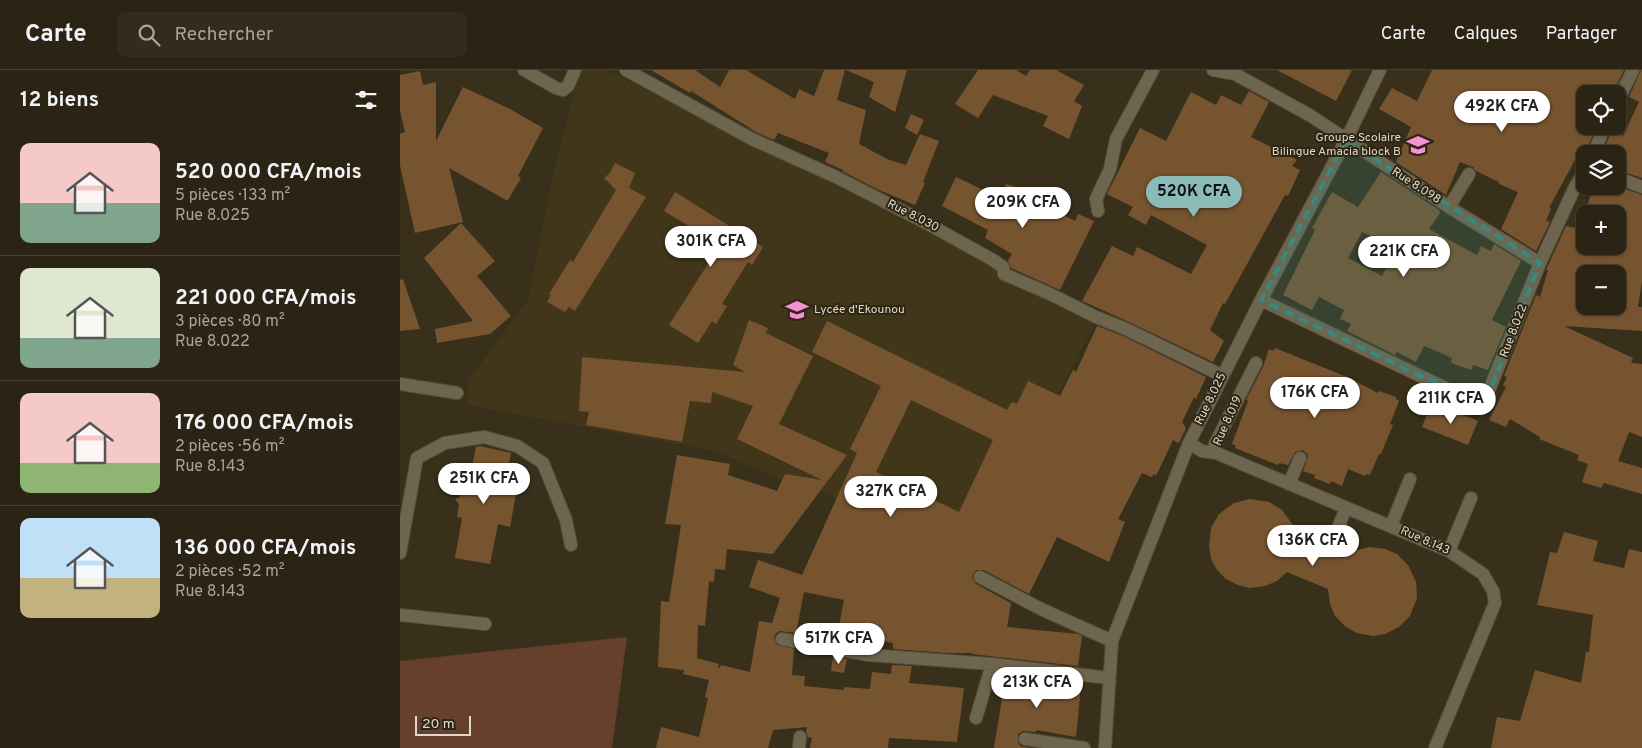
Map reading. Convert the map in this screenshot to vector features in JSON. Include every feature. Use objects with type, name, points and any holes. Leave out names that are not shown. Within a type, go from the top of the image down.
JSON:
[{"type":"street","points":[[524,70],[563,90],[568,86],[575,70]]},
{"type":"street","name":"Rue 8.030","points":[[626,70],[752,138],[836,177],[928,224],[994,260],[1003,267],[1004,274],[1126,329],[1222,376]]},
{"type":"street","points":[[1098,211],[1096,199],[1110,169],[1116,139],[1153,70]]},
{"type":"street","name":"Rue 8.098","points":[[1213,70],[1235,74],[1311,116],[1540,263]]},
{"type":"street","name":"Rue 8.025","points":[[1104,748],[1112,641],[1190,443],[1222,376],[1346,140],[1380,70]]},
{"type":"street","points":[[1626,85],[1633,70]]},
{"type":"street","points":[[1450,207],[1469,174]]},
{"type":"street","points":[[1626,181],[1642,187]]},
{"type":"street","name":"Rue 8.022","points":[[1261,300],[1482,404],[1486,402],[1540,263],[1576,186]]},
{"type":"street","name":"Rue 8.019","points":[[1216,453],[1215,444],[1256,363]]},
{"type":"street","points":[[400,384],[457,393]]},
{"type":"street","points":[[400,554],[417,458],[446,443],[484,437],[517,446],[543,463],[566,520],[571,545]]},
{"type":"street","name":"Rue 8.143","points":[[1190,443],[1202,451],[1216,453],[1449,551],[1483,574],[1492,591],[1494,604],[1435,748]]},
{"type":"street","points":[[1289,484],[1300,458]]},
{"type":"street","points":[[1391,526],[1410,479]]},
{"type":"street","points":[[1449,551],[1471,498]]},
{"type":"street","points":[[1334,538],[1346,508]]},
{"type":"street","points":[[980,577],[1042,609],[1112,641]]},
{"type":"street","points":[[400,615],[485,624]]},
{"type":"street","points":[[782,639],[868,655],[992,664],[1109,678]]},
{"type":"street","points":[[976,718],[992,664]]},
{"type":"street","points":[[1026,739],[1084,748]]},
{"type":"highlighted area","points":[[1346,140],[1540,263],[1486,402],[1479,404],[1261,300]]},
{"type":"shaded area","name":"Lycée d'Ekounou","points":[[580,70],[606,70],[1003,270],[1096,320],[973,564],[791,477],[784,481],[715,451],[467,405],[468,381],[528,300],[552,179]]},
{"type":"shaded area","points":[[627,637],[612,748],[400,748],[400,661]]},
{"type":"building","points":[[651,70],[695,70],[720,87],[729,70],[746,70],[795,99],[799,89],[814,96],[824,70],[845,70],[837,100],[866,110],[859,144],[887,159],[906,165],[920,134],[939,141],[923,182],[925,183],[915,205],[879,190],[825,162],[829,153],[778,133],[774,140],[756,132],[691,91],[690,93]]},
{"type":"building","points":[[846,70],[907,70],[895,112],[869,97],[874,82]]},
{"type":"building","points":[[978,70],[1016,70],[1026,76],[1030,70],[1056,70],[1084,85],[1074,101],[1082,106],[1069,139],[1043,126],[1048,116],[993,95],[978,118],[955,104]]},
{"type":"building","points":[[1277,70],[1352,70],[1336,101]]},
{"type":"building","points":[[1432,70],[1624,70],[1616,85],[1576,85],[1576,135],[1593,135],[1589,145],[1576,145],[1576,158],[1549,208],[1551,209],[1546,221],[1550,222],[1536,251],[1501,229],[1518,192],[1499,184],[1499,182],[1476,171],[1473,167],[1460,162],[1446,195],[1396,162],[1411,127],[1379,109],[1392,88],[1417,101]]},
{"type":"building","points":[[1642,70],[1642,178],[1626,173],[1626,145],[1606,145],[1610,135],[1626,135],[1626,130],[1639,102],[1629,97]]},
{"type":"building","points":[[420,71],[423,85],[436,82],[436,141],[463,87],[510,109],[543,128],[518,176],[521,178],[508,200],[449,168],[463,222],[415,233],[400,165],[400,134],[405,132],[400,110],[400,75]]},
{"type":"building","points":[[1249,91],[1269,102],[1251,137],[1297,160],[1292,166],[1300,170],[1288,196],[1285,195],[1225,304],[1223,303],[1210,330],[1224,341],[1213,362],[1082,301],[1112,246],[1133,256],[1137,247],[1191,274],[1207,245],[1151,215],[1146,225],[1128,215],[1133,207],[1107,194],[1140,128],[1166,141],[1191,92],[1216,105],[1221,95],[1241,105]]},
{"type":"building","points":[[911,114],[924,120],[917,135],[905,128]]},
{"type":"building","points":[[615,163],[635,173],[629,188],[646,197],[575,311],[569,307],[565,312],[547,302],[551,295],[549,294],[570,260],[573,262],[616,190],[604,178],[610,173]]},
{"type":"building","points":[[1381,172],[1439,210],[1440,213],[1429,229],[1477,255],[1481,246],[1491,251],[1494,244],[1521,261],[1492,320],[1506,327],[1488,370],[1473,365],[1471,370],[1451,363],[1452,358],[1424,346],[1416,362],[1397,352],[1395,355],[1347,331],[1351,324],[1340,319],[1344,310],[1319,297],[1312,310],[1283,295],[1315,230],[1312,228],[1332,192],[1358,207]],"holes":[[[1362,232],[1396,249],[1382,276],[1348,258]]]},
{"type":"building","points":[[956,177],[1002,199],[1006,184],[1043,195],[1039,203],[1075,221],[1078,214],[1094,221],[1060,290],[1011,268],[1008,261],[1012,254],[985,238],[988,230],[942,206]]},
{"type":"building","points":[[1626,189],[1642,195],[1642,281],[1638,307],[1642,307],[1642,331],[1564,326],[1633,358],[1631,363],[1642,364],[1642,437],[1629,432],[1618,461],[1642,468],[1642,494],[1604,483],[1601,488],[1582,482],[1588,464],[1577,460],[1579,455],[1539,439],[1540,437],[1510,419],[1506,427],[1489,420],[1506,387],[1503,385],[1507,377],[1504,376],[1536,295],[1540,297],[1548,270],[1546,270],[1566,226],[1576,228],[1576,255],[1626,255],[1626,205],[1587,205],[1591,195],[1626,195]]},
{"type":"building","points":[[675,192],[763,247],[752,265],[748,262],[722,304],[727,306],[716,324],[712,321],[698,343],[669,325],[720,245],[664,211]]},
{"type":"building","points":[[461,223],[495,261],[477,276],[511,316],[490,334],[437,343],[435,329],[473,321],[424,258]]},
{"type":"building","points":[[403,279],[420,329],[400,331],[400,280]]},
{"type":"building","points":[[749,320],[768,328],[766,333],[813,356],[779,424],[847,455],[773,554],[727,549],[725,570],[715,569],[714,582],[709,581],[705,626],[698,625],[697,658],[719,664],[718,667],[720,668],[721,665],[750,672],[759,621],[772,623],[780,598],[749,587],[758,560],[802,575],[857,453],[850,449],[881,386],[812,352],[827,321],[1007,410],[1012,402],[1017,404],[1028,381],[1060,396],[1073,370],[1076,372],[1097,326],[1123,336],[1206,377],[1196,399],[1194,397],[1182,422],[1186,428],[1179,443],[1173,440],[1156,476],[1154,474],[1152,477],[1142,473],[1118,519],[1125,522],[1109,562],[1057,537],[1029,594],[984,570],[976,570],[973,574],[972,578],[976,584],[1011,603],[1007,627],[1078,634],[1082,636],[1078,666],[972,653],[893,649],[893,643],[852,635],[850,643],[836,641],[844,600],[804,592],[796,633],[780,631],[776,633],[774,638],[777,645],[794,649],[792,675],[805,676],[804,686],[844,690],[844,687],[870,689],[872,672],[891,674],[892,665],[912,666],[909,683],[964,688],[957,742],[889,738],[888,748],[810,748],[812,738],[808,737],[807,727],[773,730],[768,748],[656,748],[661,727],[699,737],[708,698],[705,697],[709,680],[683,674],[684,670],[658,667],[661,601],[669,602],[681,525],[665,524],[677,455],[730,464],[728,475],[777,491],[785,474],[822,480],[737,439],[753,406],[712,392],[711,403],[690,401],[682,442],[586,425],[589,412],[579,411],[582,357],[745,372],[733,365]],"holes":[[[911,400],[993,440],[959,512],[876,472]]]},
{"type":"building","points":[[1275,348],[1347,377],[1378,393],[1379,391],[1396,397],[1399,401],[1390,424],[1393,425],[1370,475],[1366,474],[1365,476],[1348,469],[1342,486],[1331,481],[1330,484],[1314,478],[1315,475],[1303,471],[1308,457],[1303,450],[1295,452],[1288,465],[1279,463],[1278,465],[1235,448],[1236,446],[1232,444],[1248,401],[1246,400],[1263,367],[1269,349],[1273,351]]},
{"type":"building","points":[[1434,407],[1452,414],[1453,411],[1478,421],[1468,445],[1422,427],[1429,409],[1432,410]]},
{"type":"building","points":[[480,446],[511,453],[503,492],[516,494],[510,527],[498,524],[490,564],[455,558],[462,518],[457,517],[459,504],[455,499],[460,497],[462,484],[468,485],[476,447]]},
{"type":"building","points":[[1250,499],[1269,502],[1282,510],[1293,525],[1297,540],[1343,558],[1354,551],[1370,547],[1385,549],[1397,554],[1408,565],[1416,582],[1417,598],[1410,616],[1399,627],[1385,634],[1373,636],[1357,633],[1346,627],[1335,616],[1330,604],[1328,589],[1287,572],[1277,581],[1265,586],[1250,588],[1226,579],[1217,570],[1211,559],[1209,546],[1211,528],[1219,514],[1234,503]]},
{"type":"building","points":[[1564,532],[1598,541],[1593,561],[1624,568],[1629,549],[1642,552],[1642,748],[1491,748],[1497,717],[1520,721],[1535,670],[1581,683],[1586,652],[1589,652],[1593,615],[1537,605],[1550,552],[1557,553]]},
{"type":"building","points":[[833,657],[847,659],[844,673],[831,671]]},
{"type":"building","points":[[1006,674],[1077,682],[1076,685],[1081,686],[1076,737],[1036,730],[1036,732],[1023,731],[1018,734],[1018,742],[1020,746],[1030,748],[994,748]]},
{"type":"place","name":"Groupe Scolaire Bilingue Amacia block B","points":[[1418,145]]},
{"type":"place","name":"Lycée d'Ekounou","points":[[797,310]]}]
